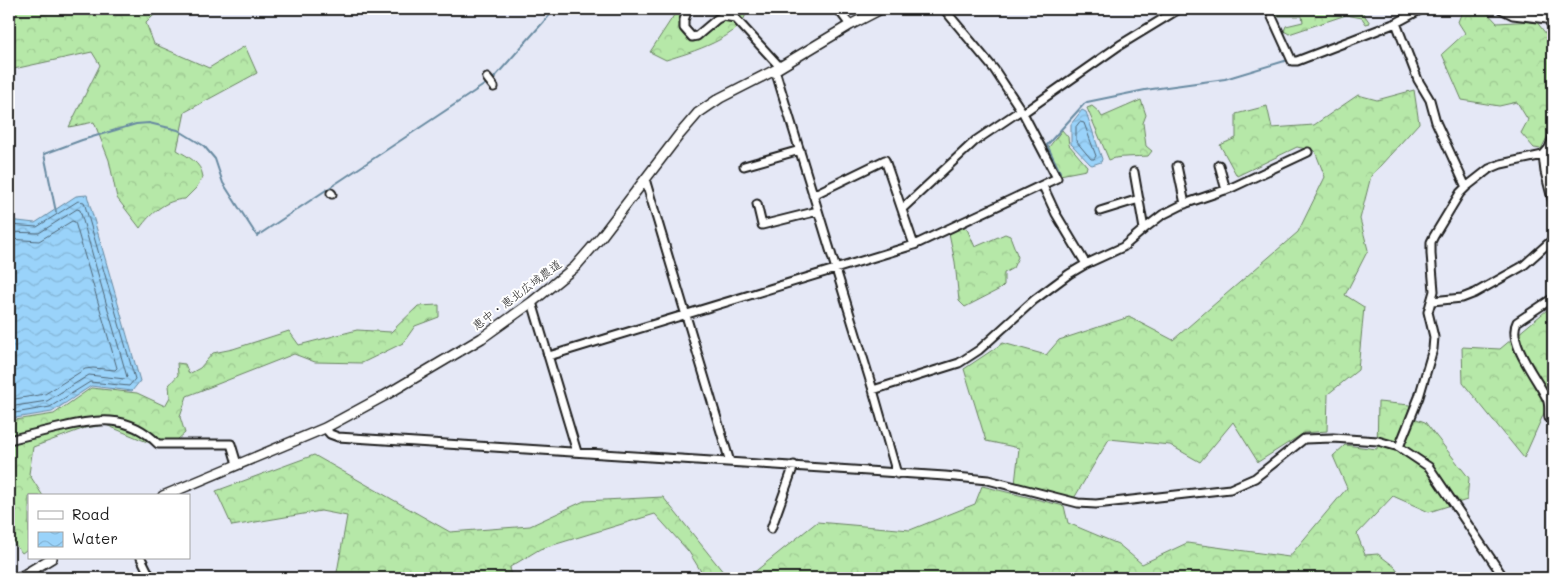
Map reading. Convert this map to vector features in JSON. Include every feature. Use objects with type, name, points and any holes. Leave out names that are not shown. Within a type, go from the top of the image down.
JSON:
[{"type":"street","points":[[688,9],[684,20],[684,28],[692,37],[697,36],[723,16],[735,18],[777,69],[834,268],[873,390],[897,474]]},
{"type":"street","points":[[838,9],[850,25]]},
{"type":"street","name":"恵中・恵北広域農道","points":[[168,494],[325,428],[368,406],[474,343],[532,302],[575,267],[601,238],[679,135],[698,113],[720,98],[777,69],[850,25],[881,9]]},
{"type":"street","points":[[549,356],[914,245],[1057,178],[1022,112],[994,69],[944,9]]},
{"type":"street","points":[[902,209],[975,142],[1120,45],[1179,9]]},
{"type":"street","points":[[1270,9],[1292,61],[1297,61],[1396,23],[1422,9]]},
{"type":"street","points":[[1501,9],[1513,15],[1547,19],[1553,26]]},
{"type":"street","points":[[1396,23],[1418,80],[1430,100],[1436,122],[1466,187]]},
{"type":"street","points":[[486,78],[493,86]]},
{"type":"street","points":[[1553,138],[1543,155],[1545,172],[1553,203]]},
{"type":"street","points":[[744,166],[800,150]]},
{"type":"street","points":[[873,390],[959,363],[979,350],[1034,300],[1069,274],[1123,246],[1162,215],[1186,204],[1226,190],[1308,152]]},
{"type":"street","points":[[1400,447],[1419,397],[1433,349],[1434,337],[1428,312],[1434,291],[1431,242],[1460,193],[1489,169],[1501,164],[1543,155]]},
{"type":"street","points":[[813,194],[886,160],[914,245]]},
{"type":"street","points":[[1219,165],[1226,190]]},
{"type":"street","points":[[1177,166],[1186,204]]},
{"type":"street","points":[[1134,172],[1144,229]]},
{"type":"street","points":[[645,179],[730,462]]},
{"type":"street","points":[[1043,186],[1056,214],[1086,264]]},
{"type":"street","points":[[1100,211],[1139,199]]},
{"type":"street","points":[[757,204],[762,225],[818,211]]},
{"type":"street","points":[[1432,301],[1462,298],[1475,293],[1523,266],[1553,239]]},
{"type":"street","points":[[1553,298],[1517,322],[1514,331],[1523,359],[1547,398],[1549,418],[1553,420]]},
{"type":"street","points":[[532,302],[577,452]]},
{"type":"street","points":[[9,440],[86,421],[102,419],[122,422],[149,435],[158,444],[231,444],[238,464]]},
{"type":"street","points":[[325,428],[330,434],[338,437],[577,452],[581,454],[794,465],[988,480],[1078,504],[1096,504],[1230,489],[1255,478],[1304,440],[1333,438],[1378,441],[1400,447],[1429,467],[1504,578]]},
{"type":"street","points":[[771,529],[794,465]]},
{"type":"street","points":[[19,578],[49,560]]},
{"type":"street","points":[[142,560],[151,578]]},
{"type":"green space","points":[[9,9],[160,9],[146,23],[154,44],[209,68],[245,46],[257,73],[185,112],[177,150],[200,167],[203,177],[196,188],[185,199],[171,202],[159,208],[140,228],[117,198],[109,160],[94,122],[69,127],[100,65],[92,52],[9,70]]},
{"type":"green space","points":[[678,9],[686,9],[680,26],[687,37],[697,39],[722,21],[730,9],[747,9],[744,19],[727,36],[701,48],[666,60],[650,52]]},
{"type":"green space","points":[[1274,9],[1353,9],[1363,13],[1370,23],[1366,24],[1362,18],[1346,15],[1289,34],[1284,31],[1286,26],[1303,22],[1302,16],[1275,16]]},
{"type":"green space","points":[[1469,9],[1484,9],[1497,23],[1536,21],[1553,43],[1553,126],[1541,149],[1534,148],[1521,133],[1528,120],[1517,102],[1499,106],[1462,100],[1442,54],[1465,33],[1458,22],[1461,14]]},
{"type":"green space","points":[[1414,90],[1419,123],[1371,176],[1360,219],[1368,250],[1345,295],[1364,307],[1358,370],[1328,394],[1327,431],[1304,433],[1258,462],[1233,422],[1200,462],[1170,445],[1109,439],[1073,500],[1015,484],[1019,448],[986,441],[964,369],[1003,343],[1046,355],[1059,340],[1129,317],[1173,340],[1298,232],[1325,177],[1315,151],[1297,147],[1237,176],[1220,145],[1236,138],[1236,114],[1267,106],[1272,128],[1314,125],[1358,95],[1377,100]]},
{"type":"green space","points":[[1141,100],[1146,115],[1143,123],[1146,146],[1152,151],[1148,156],[1122,157],[1109,160],[1087,108],[1092,106],[1102,117]]},
{"type":"green space","points":[[1062,130],[1068,137],[1069,145],[1087,166],[1086,170],[1060,175],[1046,151]]},
{"type":"green space","points":[[963,227],[967,229],[975,247],[1005,234],[1010,236],[1018,257],[1013,268],[1004,273],[1004,285],[1000,289],[965,307],[959,301],[955,262],[949,233]]},
{"type":"green space","points":[[439,305],[439,317],[415,326],[403,343],[362,363],[315,362],[294,354],[187,396],[180,417],[185,433],[177,440],[152,444],[106,425],[85,428],[33,447],[29,474],[42,494],[28,494],[28,549],[22,553],[9,537],[9,421],[54,414],[91,388],[137,393],[165,406],[170,397],[169,385],[178,375],[177,363],[185,364],[189,374],[200,368],[213,353],[233,349],[289,331],[299,345],[357,330],[391,332],[418,306]]},
{"type":"green space","points":[[1553,305],[1553,416],[1544,413],[1524,458],[1463,383],[1462,347],[1500,349]]},
{"type":"green space","points":[[1378,402],[1410,405],[1408,416],[1425,422],[1469,478],[1467,500],[1429,512],[1393,496],[1357,534],[1365,555],[1378,554],[1395,567],[1403,578],[747,578],[817,522],[910,530],[975,504],[982,486],[1064,506],[1068,523],[1118,544],[1142,564],[1187,543],[1289,557],[1347,488],[1333,456],[1345,445],[1377,449]]},
{"type":"green space","points":[[314,455],[450,532],[530,526],[584,501],[663,497],[728,578],[705,578],[689,552],[655,514],[540,549],[510,567],[512,578],[336,578],[347,516],[321,511],[232,526],[216,491]]},
{"type":"water","points":[[1082,110],[1086,112],[1102,159],[1101,162],[1092,165],[1071,144],[1071,124]]},
{"type":"water","points":[[87,195],[140,381],[132,391],[91,386],[52,412],[9,419],[9,220],[35,223],[76,196]]},
{"type":"waterway","points":[[56,212],[44,154],[82,140],[136,124],[149,123],[178,130],[204,146],[215,159],[223,183],[257,236],[493,79],[555,9]]},
{"type":"waterway","points":[[1384,24],[1400,17]]},
{"type":"waterway","points":[[1295,58],[1379,26]]},
{"type":"waterway","points":[[1060,172],[1047,145],[1087,102],[1145,90],[1225,79],[1288,60]]}]
